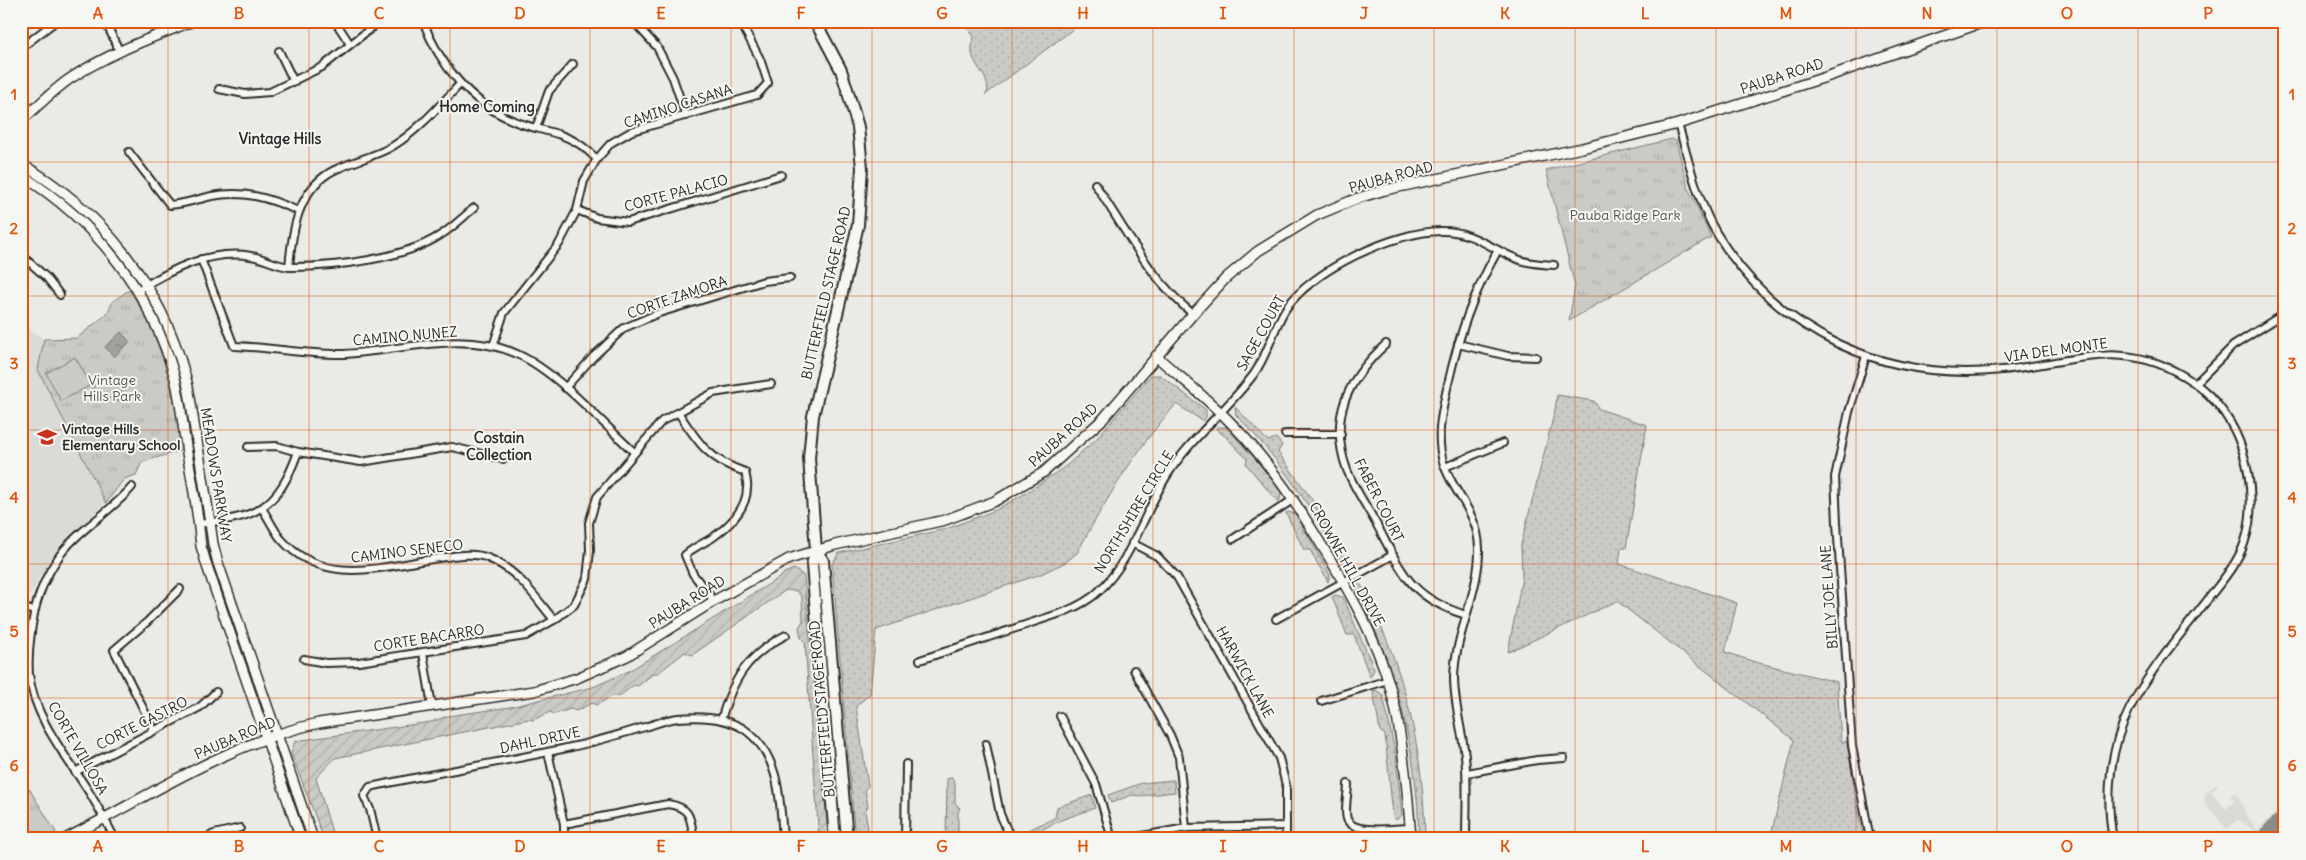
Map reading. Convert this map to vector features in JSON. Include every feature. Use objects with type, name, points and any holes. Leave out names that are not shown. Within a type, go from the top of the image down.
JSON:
[{"type":"main road","points":[[21,121],[70,79],[119,50],[194,21]]},
{"type":"main road","name":"BUTTERFIELD STAGE ROAD","points":[[815,21],[848,89],[858,127],[862,168],[858,225],[813,416],[809,458],[816,550],[812,565],[835,839]]},
{"type":"main road","name":"PAUBA ROAD","points":[[65,839],[222,756],[265,738],[319,723],[534,691],[577,678],[627,656],[714,601],[770,568],[798,555],[945,520],[968,513],[1002,498],[1044,472],[1104,419],[1192,314],[1226,278],[1258,251],[1317,215],[1358,198],[1414,183],[1582,148],[1678,124],[1826,77],[1987,21]]},
{"type":"main road","name":"MEADOWS PARKWAY","points":[[21,164],[40,174],[70,197],[99,224],[124,252],[147,284],[173,338],[186,377],[213,544],[229,597],[313,839]]},
{"type":"main road","name":"MEADOWS PARKWAY","points":[[21,175],[74,212],[94,232],[138,290],[163,342],[175,379],[201,546],[300,839]]},
{"type":"main road","name":"CROWNE HILL DRIVE","points":[[1156,356],[1220,413],[1262,456],[1294,499],[1344,582],[1373,640],[1388,680],[1395,706],[1401,740],[1411,839]]},
{"type":"main road","name":"BUTTERFIELD STAGE ROAD","points":[[816,550],[822,560],[846,839]]},
{"type":"street","points":[[21,48],[56,21]]},
{"type":"street","points":[[105,21],[119,50]]},
{"type":"street","points":[[335,21],[350,44]]},
{"type":"street","points":[[220,89],[245,94],[270,92],[294,82],[322,67],[380,21]]},
{"type":"street","points":[[423,21],[429,38],[444,64],[460,84],[490,108],[513,121],[558,134],[579,144],[597,159]]},
{"type":"street","points":[[633,21],[657,47],[673,78],[686,116]]},
{"type":"street","name":"CAMINO CASANA","points":[[493,346],[504,313],[559,244],[577,210],[584,181],[597,159],[611,143],[632,131],[757,95],[768,83],[760,59],[740,21]]},
{"type":"street","points":[[279,50],[294,82]]},
{"type":"street","points":[[536,128],[549,91],[573,64]]},
{"type":"street","points":[[290,267],[291,238],[298,211],[310,191],[329,173],[379,154],[395,145],[460,84]]},
{"type":"street","name":"VIA DEL MONTE","points":[[1678,124],[1693,178],[1717,234],[1760,289],[1789,314],[1818,333],[1866,356],[1893,364],[1928,371],[1964,374],[2006,370],[2080,358],[2129,355],[2166,366],[2196,383],[2228,419],[2242,447],[2250,484],[2244,545],[2229,571],[2157,665],[2130,708],[2119,738],[2111,776],[2109,803],[2113,839]]},
{"type":"street","points":[[129,152],[170,205],[184,204],[213,196],[243,193],[271,198],[298,211]]},
{"type":"street","name":"CORTE PALACIO","points":[[577,210],[597,218],[628,222],[781,175]]},
{"type":"street","points":[[1095,184],[1155,276],[1172,296],[1192,314]]},
{"type":"street","points":[[138,290],[201,259],[226,254],[252,256],[290,267],[363,261],[402,253],[439,237],[474,208]]},
{"type":"street","name":"SAGE COURT","points":[[1220,413],[1260,365],[1281,318],[1296,296],[1314,280],[1378,245],[1428,232],[1459,232],[1480,240],[1522,261],[1554,265]]},
{"type":"street","points":[[1466,839],[1467,773],[1455,697],[1454,677],[1456,659],[1478,560],[1478,533],[1473,516],[1445,467],[1440,451],[1440,424],[1458,344],[1472,300],[1498,250]]},
{"type":"street","points":[[21,255],[46,277],[60,295]]},
{"type":"street","name":"CAMINO NUNEZ","points":[[201,259],[234,346],[343,354],[452,342],[493,346],[517,354],[540,368],[566,388],[634,452]]},
{"type":"street","name":"CORTE ZAMORA","points":[[566,388],[593,357],[624,328],[658,313],[764,281],[790,278]]},
{"type":"street","points":[[2196,383],[2233,346],[2285,313]]},
{"type":"street","name":"FABER COURT","points":[[1386,344],[1367,361],[1350,386],[1341,418],[1343,456],[1353,483],[1404,575],[1416,590],[1431,602],[1466,615]]},
{"type":"street","points":[[1458,344],[1508,356],[1536,357]]},
{"type":"street","name":"BILLY JOE LANE","points":[[1866,356],[1848,412],[1835,477],[1852,746],[1870,839]]},
{"type":"street","name":"CORTE BACARRO","points":[[304,658],[326,663],[359,662],[526,636],[554,620],[574,604],[587,579],[589,523],[597,497],[662,421],[713,393],[771,384]]},
{"type":"street","points":[[678,412],[708,454],[730,467],[745,472],[748,488],[743,506],[729,524],[685,555],[693,574],[714,601]]},
{"type":"street","name":"NORTHSHIRE CIRCLE","points":[[920,660],[1064,612],[1083,604],[1099,592],[1112,577],[1132,543],[1168,474],[1181,456],[1220,413]]},
{"type":"street","points":[[1285,434],[1341,434]]},
{"type":"street","points":[[1445,467],[1504,443]]},
{"type":"street","points":[[248,447],[277,446],[298,452],[361,462],[452,447],[503,458]]},
{"type":"street","points":[[199,524],[237,519],[262,510],[289,478],[298,452]]},
{"type":"street","name":"CORTE VILLOSA","points":[[115,839],[54,739],[38,705],[29,676],[29,650],[34,611],[42,586],[56,560],[74,539],[118,503],[132,488]]},
{"type":"street","points":[[1232,539],[1294,499]]},
{"type":"street","name":"CAMINO SENECO","points":[[262,510],[281,539],[305,560],[333,570],[360,571],[465,555],[487,558],[509,569],[524,583],[554,620]]},
{"type":"street","name":"HARWICK LANE","points":[[1132,543],[1157,556],[1177,577],[1279,758],[1286,785],[1286,839]]},
{"type":"street","points":[[1276,619],[1393,555]]},
{"type":"street","points":[[154,730],[114,650],[180,589]]},
{"type":"street","points":[[21,607],[34,611]]},
{"type":"street","points":[[721,720],[736,682],[749,660],[772,642],[786,635]]},
{"type":"street","points":[[423,652],[432,706]]},
{"type":"street","points":[[1134,670],[1177,751],[1186,828]]},
{"type":"street","points":[[1321,701],[1388,680]]},
{"type":"street","name":"CORTE CASTRO","points":[[75,772],[200,707],[216,692]]},
{"type":"street","points":[[1060,716],[1096,784],[1112,839]]},
{"type":"street","name":"DAHL DRIVE","points":[[377,839],[370,809],[364,796],[370,786],[548,752],[675,718],[693,717],[721,720],[742,728],[758,740],[769,756],[780,796],[783,839]]},
{"type":"street","points":[[986,744],[1000,814],[1011,839]]},
{"type":"street","points":[[548,752],[564,824],[564,839]]},
{"type":"street","points":[[1467,773],[1537,760],[1564,758]]},
{"type":"street","points":[[905,839],[906,764]]},
{"type":"street","points":[[1348,784],[1347,819],[1353,826],[1363,829],[1410,828]]},
{"type":"street","points":[[564,824],[668,804],[681,806],[688,813],[694,839]]},
{"type":"street","points":[[1126,839],[1186,828],[1286,826]]},
{"type":"street","points":[[204,839],[214,834],[240,828]]},
{"type":"shaded area","name":"Vintage Hills Elementary School","points":[[21,318],[31,331],[44,339],[38,370],[106,503],[63,543],[40,576],[32,593],[27,596],[21,595]]},
{"type":"shaded area","points":[[2217,784],[2218,786],[2211,792],[2226,809],[2235,801],[2230,796],[2235,793],[2257,830],[2285,804],[2285,839],[2248,839],[2255,832],[2240,820],[2237,820],[2227,829],[2204,803],[2205,793]]},
{"type":"green space","points":[[959,21],[1084,21],[985,95],[988,91],[986,80],[972,54],[974,36]]},
{"type":"green space","name":"Pauba Ridge Park","points":[[1672,139],[1676,141],[1688,188],[1711,237],[1569,321],[1575,286],[1546,170]]},
{"type":"green space","name":"Vintage Hills Park","points":[[129,290],[151,327],[159,347],[176,408],[183,450],[142,462],[136,475],[124,479],[106,503],[38,370],[44,339],[77,338],[107,314],[113,301]]},
{"type":"green space","points":[[75,357],[91,385],[61,401],[46,373]]},
{"type":"green space","points":[[1151,375],[1160,375],[1206,410],[1206,417],[1203,421],[1176,404],[1134,457],[1077,553],[1066,562],[1041,574],[876,630],[870,694],[856,706],[868,786],[865,789],[868,806],[865,811],[868,828],[864,832],[866,839],[855,839],[832,564],[839,553],[946,529],[996,510],[1026,493],[1066,466],[1096,439]]},
{"type":"green space","points":[[97,378],[123,387],[118,401],[92,392]]},
{"type":"green space","points":[[1557,395],[1594,401],[1599,409],[1647,425],[1626,548],[1621,548],[1619,564],[1737,603],[1725,652],[1755,662],[1837,682],[1841,741],[1847,742],[1864,839],[1770,839],[1794,740],[1617,601],[1508,652],[1522,578],[1521,545],[1555,410]]},
{"type":"green space","points":[[1235,407],[1268,441],[1276,438],[1282,445],[1278,452],[1313,501],[1351,569],[1344,567],[1309,506],[1268,450],[1236,415]]},
{"type":"green space","points":[[1217,427],[1226,427],[1258,462],[1281,492],[1280,500],[1277,501],[1246,464],[1247,459],[1216,429]]},
{"type":"green space","points":[[1286,513],[1296,514],[1303,527],[1303,531],[1305,530],[1330,575],[1328,582],[1310,550],[1304,550]]},
{"type":"green space","points":[[794,569],[804,576],[829,839],[819,839],[805,642],[801,638],[799,627],[803,621],[802,598],[797,591],[786,590],[692,655],[685,652],[638,686],[634,685],[618,697],[614,695],[597,705],[592,703],[576,711],[571,709],[554,714],[550,712],[533,720],[529,719],[335,758],[316,778],[334,839],[324,839],[291,753],[295,741],[431,722],[448,716],[510,707],[593,687],[629,671],[784,573]]},
{"type":"green space","points":[[1358,582],[1368,597],[1388,642],[1406,696],[1422,781],[1425,839],[1419,839],[1418,806],[1414,774],[1402,710],[1383,649],[1356,589]]},
{"type":"green space","points":[[1335,595],[1343,597],[1372,664],[1371,667],[1373,666],[1374,670],[1370,677],[1354,635],[1347,635],[1332,597]]},
{"type":"green space","points":[[821,617],[824,627],[844,839],[840,839]]},
{"type":"green space","points":[[1376,690],[1383,695],[1396,756],[1402,815],[1396,820],[1393,816],[1385,735],[1380,731],[1373,691]]},
{"type":"green space","points":[[21,776],[56,832],[46,839],[21,839]]},
{"type":"green space","points":[[952,778],[955,783],[955,803],[960,808],[958,812],[958,839],[946,839],[947,779]]},
{"type":"green space","points":[[1174,780],[1175,792],[1141,796],[1132,795],[1111,803],[1108,795],[1142,783]]},
{"type":"green space","points":[[1092,795],[1095,808],[1061,820],[1023,839],[1019,839],[1017,835],[1055,818],[1057,807]]},
{"type":"water","points":[[121,332],[130,342],[114,357],[105,347]]},
{"type":"runway","points":[[2280,839],[2285,834]]},
{"type":"place","name":"Vintage Hills Elementary School","points":[[47,437]]},
{"type":"district","name":"Home Coming","points":[[487,107]]},
{"type":"district","name":"Vintage Hills","points":[[280,139]]},
{"type":"district","name":"Costain Collection","points":[[499,446]]}]
